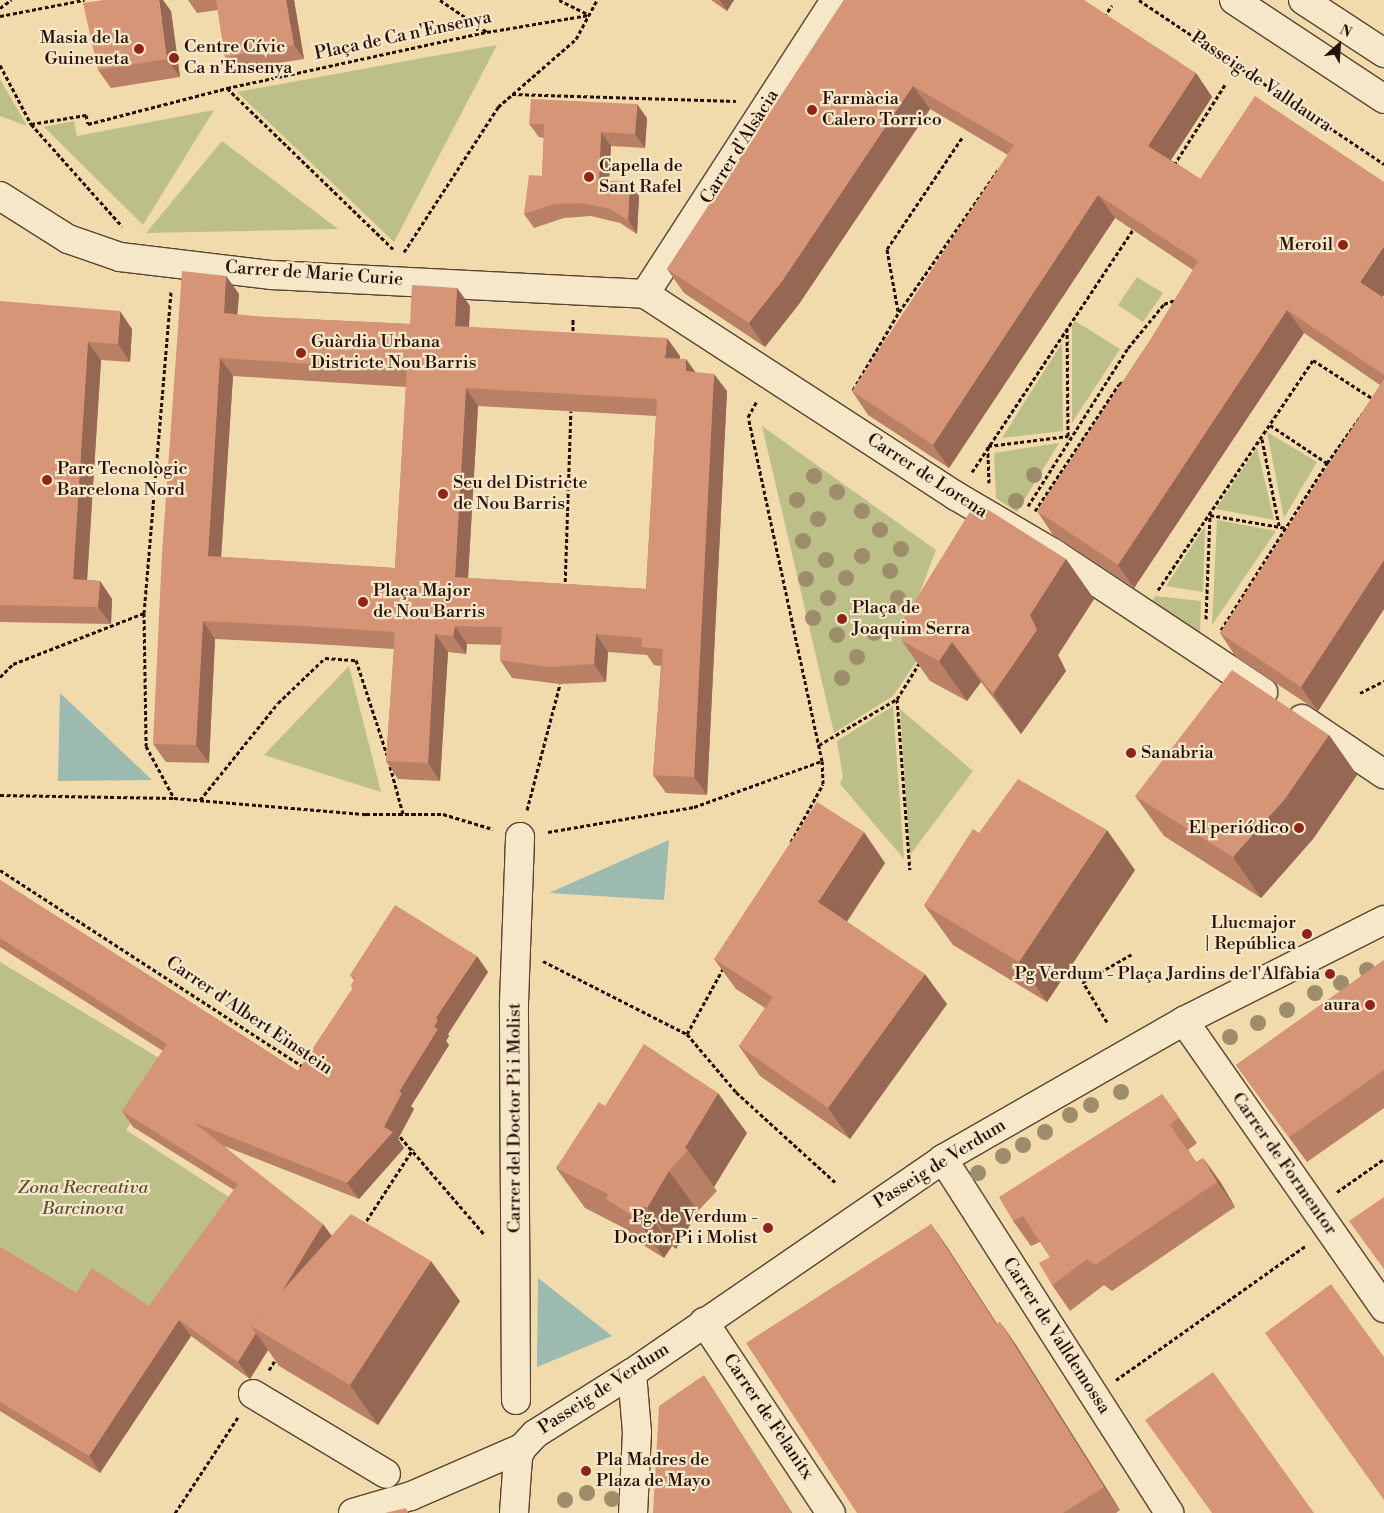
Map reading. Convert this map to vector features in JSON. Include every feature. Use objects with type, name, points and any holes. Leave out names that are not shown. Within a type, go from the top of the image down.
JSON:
[{"type":"street","name":"Carrer d'Alsàcia","points":[[645,294],[835,0]]},
{"type":"street","points":[[1234,0],[1384,99]]},
{"type":"street","points":[[1304,0],[1381,46],[1355,81]]},
{"type":"street","name":"Carrer de Marie Curie","points":[[0,196],[68,239],[120,257],[272,275],[645,294]]},
{"type":"street","name":"Carrer de Lorena","points":[[645,294],[956,496],[1053,553],[1384,774]]},
{"type":"street","name":"Carrer del Doctor Pi i Molist","points":[[516,1400],[514,1004],[518,948],[520,837]]},
{"type":"street","name":"Passeig de Verdum","points":[[522,1448],[535,1434],[632,1373],[943,1159],[1184,1021],[1384,920]]},
{"type":"street","name":"Carrer de Formentor","points":[[1184,1021],[1384,1308]]},
{"type":"street","name":"Carrer de Valldemossa","points":[[943,1159],[1169,1513]]},
{"type":"street","name":"Carrer de Felanitx","points":[[704,1322],[831,1513]]},
{"type":"street","points":[[632,1373],[637,1432],[632,1513]]},
{"type":"street","points":[[253,1394],[386,1474]]},
{"type":"street","points":[[353,1513],[411,1496],[522,1448]]},
{"type":"street","points":[[514,1513],[516,1467],[522,1448]]},
{"type":"path","points":[[0,8],[11,0]]},
{"type":"path","points":[[0,16],[84,0]]},
{"type":"path","points":[[440,0],[488,32]]},
{"type":"path","points":[[559,0],[589,15]]},
{"type":"path","points":[[227,88],[400,257],[485,125],[512,94],[576,39],[597,0]]},
{"type":"path","name":"Passeig de Valldaura","points":[[1139,0],[1384,164]]},
{"type":"path","points":[[1103,19],[1112,5]]},
{"type":"path","name":"Plaça de Ca n'Ensenya","points":[[31,124],[86,115],[88,124],[227,88],[488,32],[589,15]]},
{"type":"path","points":[[0,65],[31,124],[126,230]]},
{"type":"path","points":[[1171,169],[1226,83]]},
{"type":"path","points":[[512,94],[741,101]]},
{"type":"path","points":[[898,312],[887,249],[962,138]]},
{"type":"path","points":[[851,393],[898,312],[998,170]]},
{"type":"path","points":[[968,478],[1133,230]]},
{"type":"path","points":[[172,287],[144,613],[146,746],[174,798]]},
{"type":"path","points":[[1024,513],[1070,437],[1128,348],[1164,304],[1182,298]]},
{"type":"path","points":[[573,314],[573,341]]},
{"type":"path","points":[[1067,327],[1070,437]]},
{"type":"path","points":[[1157,592],[1313,360],[1372,398],[1378,398]]},
{"type":"path","points":[[1030,518],[1119,384],[1131,377]]},
{"type":"path","points":[[761,394],[748,417],[822,761],[823,784],[790,844]]},
{"type":"path","points":[[1220,632],[1327,462],[1372,398]]},
{"type":"path","points":[[565,591],[571,411]]},
{"type":"path","points":[[1270,425],[1327,462]]},
{"type":"path","points":[[988,446],[1070,437]]},
{"type":"path","points":[[1261,438],[1279,526]]},
{"type":"path","points":[[988,446],[989,484]]},
{"type":"path","points":[[1210,515],[1286,528]]},
{"type":"path","points":[[1206,626],[1210,515]]},
{"type":"path","points":[[0,677],[12,664],[144,613]]},
{"type":"path","points":[[200,801],[278,703],[325,658],[356,660],[377,717],[403,814]]},
{"type":"path","points":[[819,745],[897,699],[922,658]]},
{"type":"path","points":[[1360,693],[1384,681]]},
{"type":"path","points":[[520,837],[560,684]]},
{"type":"path","points":[[897,699],[910,870]]},
{"type":"path","points":[[0,795],[174,798],[366,814],[443,814],[520,837],[694,807],[822,761]]},
{"type":"path","name":"Carrer d'Albert Einstein","points":[[0,870],[304,1068]]},
{"type":"path","points":[[518,948],[687,1034],[736,1092],[835,1182]]},
{"type":"path","points":[[1107,1022],[1083,982],[1132,954]]},
{"type":"path","points":[[687,1034],[725,965]]},
{"type":"path","points":[[393,1130],[413,1149],[489,1241]]},
{"type":"path","points":[[359,1232],[413,1149]]},
{"type":"path","points":[[1331,1197],[1384,1159]]},
{"type":"path","points":[[1111,1383],[1309,1244]]},
{"type":"path","points":[[175,1513],[279,1354]]},
{"type":"green space","points":[[497,45],[394,242],[237,92],[428,57]]},
{"type":"green space","points":[[0,79],[27,126],[0,116]]},
{"type":"green space","points":[[214,110],[143,225],[44,127],[74,121],[77,136]]},
{"type":"green space","points":[[222,141],[338,229],[146,233]]},
{"type":"green space","points":[[1137,277],[1163,293],[1143,322],[1118,305]]},
{"type":"green space","points":[[1075,321],[1120,349],[1072,423],[1072,326]]},
{"type":"green space","points":[[1062,343],[1063,431],[1002,438]]},
{"type":"green space","points":[[762,426],[936,550],[911,616],[939,628],[893,696],[834,733]]},
{"type":"green space","points":[[1267,432],[1317,462],[1284,518]]},
{"type":"green space","points":[[1059,443],[1017,512],[996,498],[994,453]]},
{"type":"green space","points":[[1257,448],[1274,520],[1216,509]]},
{"type":"green space","points":[[1217,520],[1276,531],[1212,625]]},
{"type":"green space","points":[[1205,526],[1203,592],[1166,586]]},
{"type":"green space","points":[[1155,596],[1201,601],[1200,634],[1151,603]]},
{"type":"green space","points":[[349,666],[381,792],[264,755]]},
{"type":"green space","points":[[893,706],[904,859],[840,784],[843,777],[837,741]]},
{"type":"green space","points":[[900,709],[973,771],[910,855]]},
{"type":"green space","name":"Zona Recreativa Barcinova","points":[[0,962],[169,1064],[126,1130],[238,1203],[164,1315],[76,1304],[0,1253]]},
{"type":"water","points":[[60,693],[152,780],[58,781]]},
{"type":"water","points":[[669,840],[664,900],[549,893]]},
{"type":"water","points":[[538,1278],[612,1336],[537,1367]]},
{"type":"building","name":"Masia de la Guineueta","points":[[104,0],[159,0],[167,59],[98,70],[83,3]]},
{"type":"building","points":[[216,0],[286,0],[294,45],[225,57]]},
{"type":"building","points":[[844,0],[1084,0],[1196,73],[1148,146],[1200,179],[1255,96],[1384,182],[1384,246],[1360,282],[1384,298],[1384,375],[1287,310],[1118,565],[1037,511],[1151,339],[1198,261],[1098,195],[933,445],[852,391],[1014,145],[913,86],[783,280],[749,323],[667,269]]},
{"type":"building","points":[[531,99],[637,104],[635,134],[601,132],[599,181],[630,182],[628,220],[610,209],[582,203],[554,204],[524,214],[529,175],[542,176],[544,124],[529,124]]},
{"type":"building","name":"Seu del Districte de Nou Barris","points":[[182,271],[226,276],[224,313],[264,317],[410,324],[412,285],[457,288],[455,326],[667,338],[665,358],[686,359],[686,371],[714,374],[694,777],[653,775],[663,649],[642,647],[642,638],[596,634],[594,664],[548,667],[500,660],[502,627],[455,626],[453,636],[435,634],[428,763],[386,761],[395,632],[203,621],[196,745],[153,744],[162,553]],"holes":[[[220,358],[407,370],[395,568],[208,556]],[[466,388],[657,399],[646,589],[455,577]]]},
{"type":"building","name":"Parc Tecnològic Barcelona Nord","points":[[0,301],[120,311],[118,344],[88,342],[73,579],[100,581],[98,607],[0,605]]},
{"type":"building","points":[[1384,379],[1384,560],[1301,687],[1220,633]]},
{"type":"building","points":[[976,502],[1066,559],[1030,615],[1037,630],[993,694],[952,642],[939,661],[902,641],[900,625]]},
{"type":"building","points":[[1232,670],[1329,735],[1285,799],[1233,857],[1135,796]]},
{"type":"building","points":[[1018,779],[1107,830],[1019,962],[924,905],[973,829],[979,833]]},
{"type":"building","points":[[817,802],[864,832],[818,902],[925,974],[828,1108],[739,1046],[773,997],[714,959]]},
{"type":"building","points":[[0,880],[298,1071],[353,988],[351,986],[355,978],[350,975],[395,905],[477,956],[436,1018],[438,1020],[434,1027],[438,1029],[399,1092],[402,1093],[384,1127],[393,1132],[347,1183],[193,1122],[323,1224],[281,1293],[251,1326],[256,1333],[238,1362],[179,1320],[89,1456],[0,1402],[0,1247],[76,1293],[92,1268],[149,1306],[238,1184],[122,1111],[167,1044],[0,938]]},
{"type":"building","points":[[1384,960],[1384,1070],[1289,1137],[1236,1065]]},
{"type":"building","points":[[644,1044],[718,1093],[685,1148],[688,1150],[669,1171],[647,1208],[643,1206],[636,1218],[606,1199],[608,1194],[556,1168],[599,1102],[605,1106]]},
{"type":"building","points":[[1162,1094],[1179,1117],[1170,1125],[1196,1163],[1203,1158],[1217,1182],[1095,1265],[1087,1259],[1052,1285],[1039,1263],[1050,1257],[1023,1216],[1013,1221],[999,1197]]},
{"type":"building","points":[[1384,1197],[1384,1269],[1349,1221]]},
{"type":"building","points":[[351,1214],[431,1261],[350,1385],[251,1326]]},
{"type":"building","points":[[931,1224],[996,1324],[1000,1322],[1104,1487],[1063,1513],[857,1513],[746,1343]]},
{"type":"building","points":[[1331,1284],[1384,1357],[1384,1500],[1265,1333]]},
{"type":"building","points":[[1213,1372],[1314,1513],[1212,1513],[1145,1420]]},
{"type":"building","points":[[704,1375],[791,1513],[653,1513],[659,1406]]},
{"type":"building","points":[[406,1508],[408,1513],[385,1513]]},
{"type":"place","name":"Masia de la Guineueta","points":[[139,49]]},
{"type":"place","name":"Centre Cívic Ca n'Ensenya","points":[[174,58]]},
{"type":"place","name":"Farmàcia Calero Torrico","points":[[812,110]]},
{"type":"place","name":"Capella de Sant Rafel","points":[[589,177]]},
{"type":"place","name":"Meroil","points":[[1343,245]]},
{"type":"place","name":"Guàrdia Urbana Districte Nou Barris","points":[[301,353]]},
{"type":"place","name":"Parc Tecnològic Barcelona Nord","points":[[47,480]]},
{"type":"place","name":"Seu del Districte de Nou Barris","points":[[443,494]]},
{"type":"place","name":"Plaça Major de Nou Barris","points":[[363,602]]},
{"type":"place","name":"Plaça de Joaquim Serra","points":[[842,619]]},
{"type":"place","name":"Sanabria","points":[[1131,753]]},
{"type":"place","name":"El periódico","points":[[1299,828]]},
{"type":"place","name":"Llucmajor | República","points":[[1307,934]]},
{"type":"place","name":"Pg Verdum - Plaça Jardins de l'Alfàbia","points":[[1330,974]]},
{"type":"place","name":"aura","points":[[1370,1005]]},
{"type":"place","name":"Pg. de Verdum - Doctor Pi i Molist","points":[[768,1228]]},
{"type":"place","name":"Pla Madres de Plaza de Mayo","points":[[586,1471]]}]
